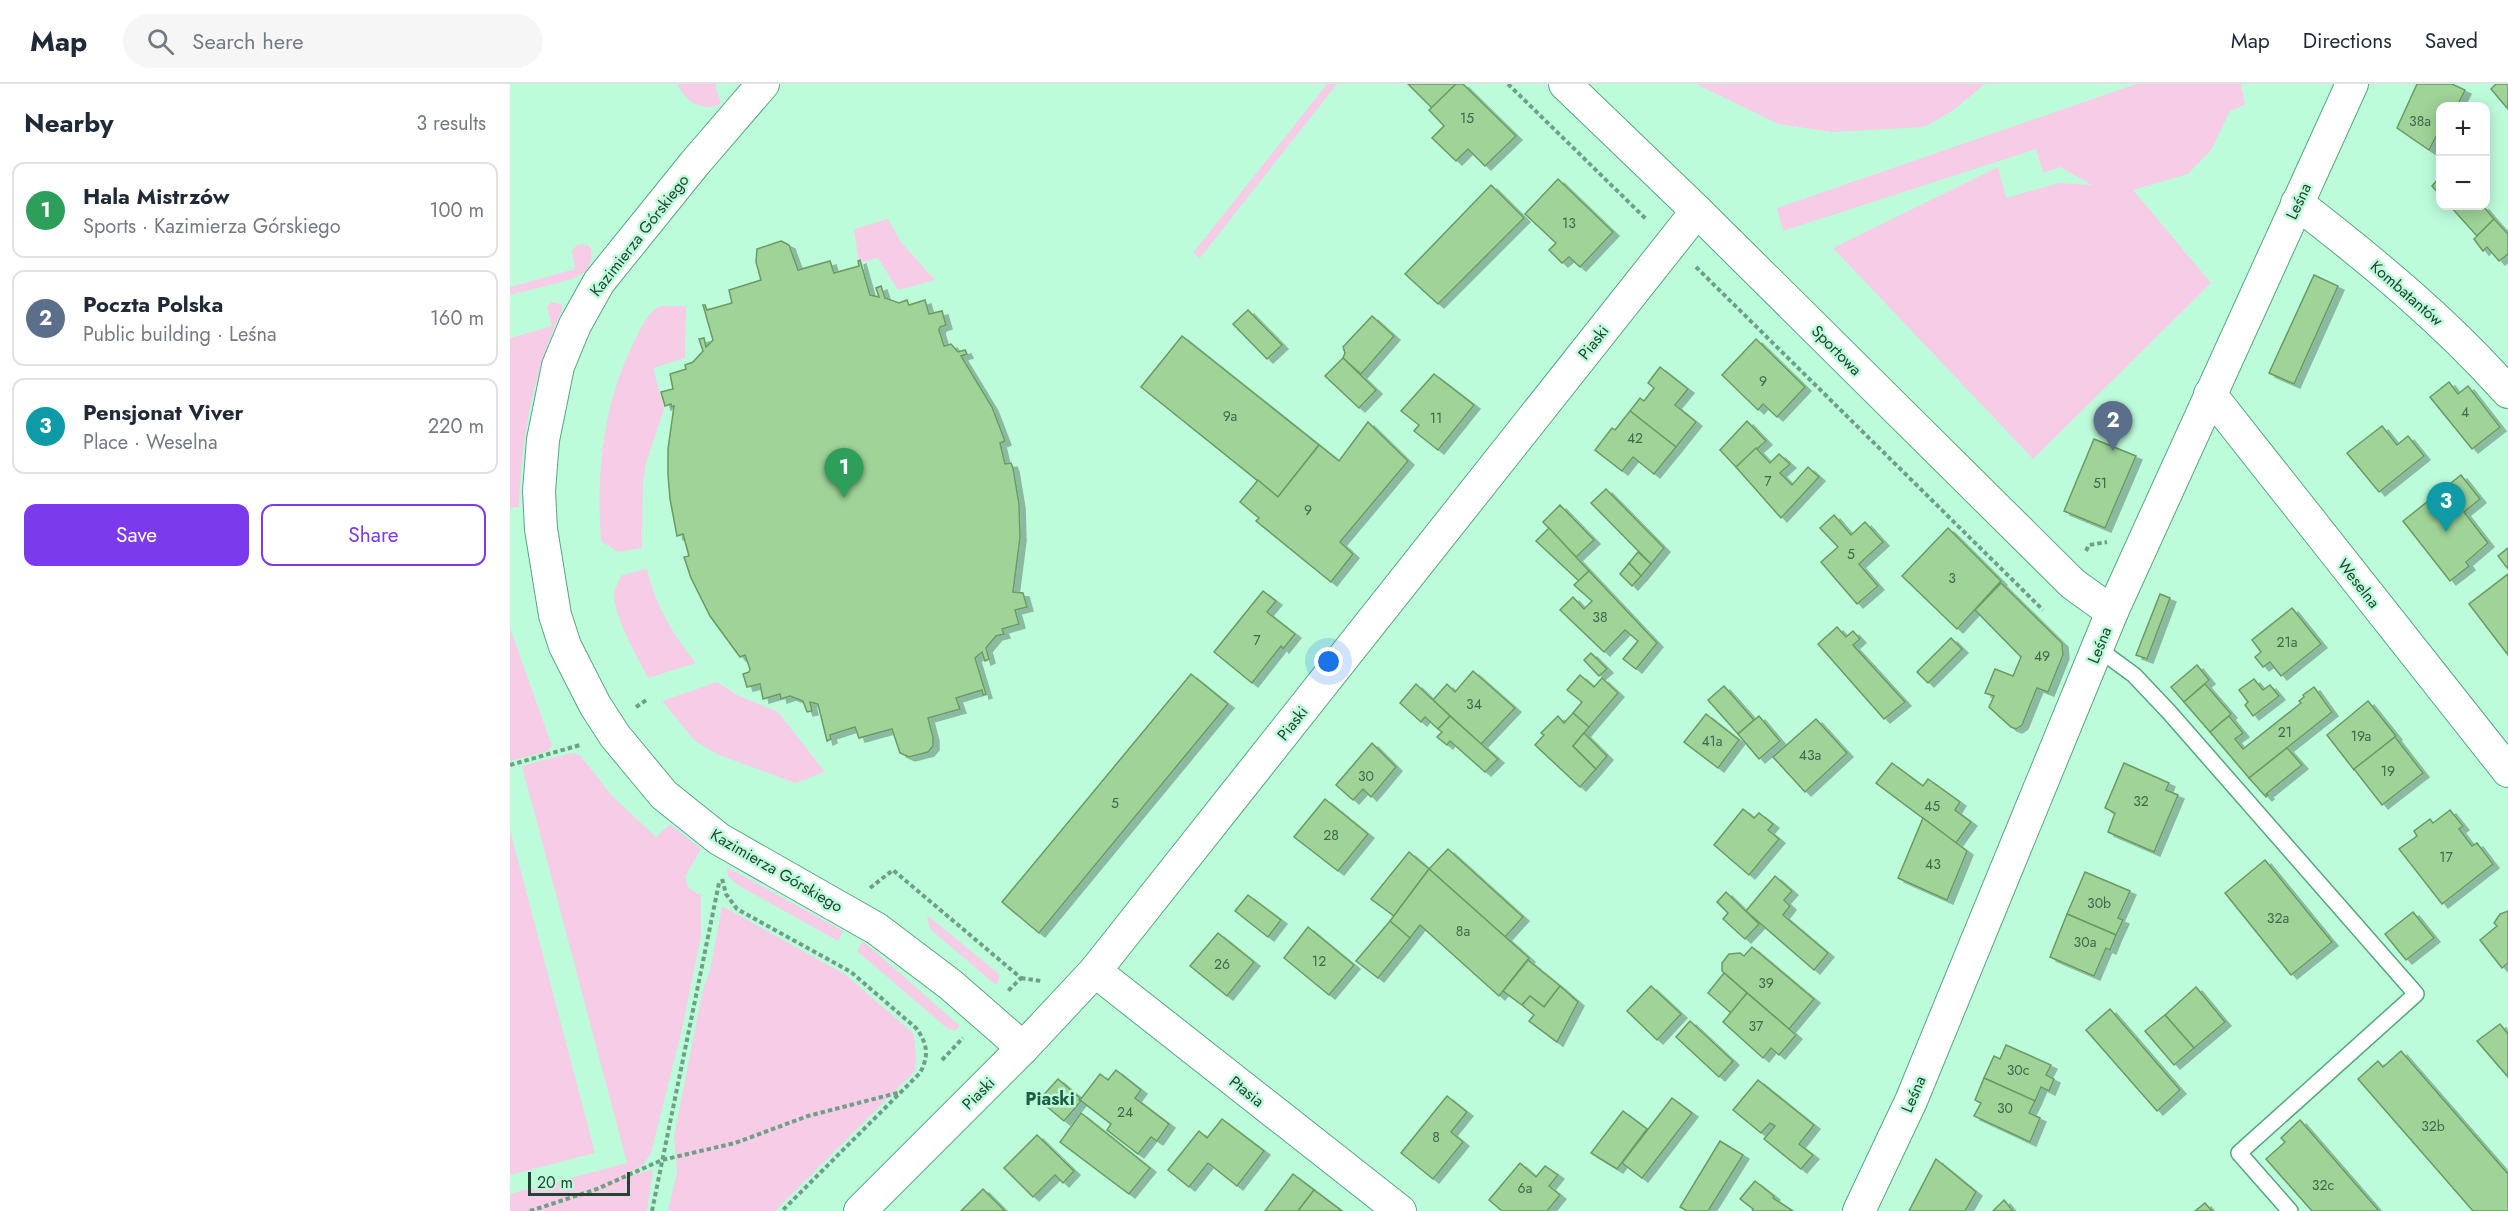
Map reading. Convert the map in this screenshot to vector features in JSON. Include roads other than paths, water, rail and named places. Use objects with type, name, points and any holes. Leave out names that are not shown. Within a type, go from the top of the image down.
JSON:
[{"type":"street","name":"Kazimierza Górskiego","points":[[763,84],[689,171],[592,292],[558,366],[543,440],[539,491],[541,529],[555,615],[565,646],[579,676],[615,736],[664,795],[734,849],[877,928],[933,970],[1023,1048]]},
{"type":"street","name":"Sportowa","points":[[1565,84],[1697,211],[2073,584],[2112,612]]},
{"type":"street","name":"Leśna","points":[[1859,1211],[1911,1101],[2112,612],[2352,84]]},
{"type":"street","name":"Kombatantów","points":[[2297,203],[2407,291],[2476,356],[2508,392]]},
{"type":"street","name":"Piaski","points":[[860,1211],[1023,1048],[1095,971],[1697,211]]},
{"type":"street","name":"Weselna","points":[[2210,394],[2508,771]]},
{"type":"street","name":"Ptasia","points":[[1095,971],[1400,1211]]},
{"type":"lane","points":[[2097,648],[2134,675],[2169,712],[2416,994],[2239,1154],[2290,1211]]},
{"type":"place","name":"Poczta Polska","points":[[2113,451]]},
{"type":"place","name":"Hala Mistrzów","points":[[844,498]]},
{"type":"place","name":"Pensjonat Viver","points":[[2446,532]]},
{"type":"district","name":"Piaski","points":[[1050,1099]]}]
